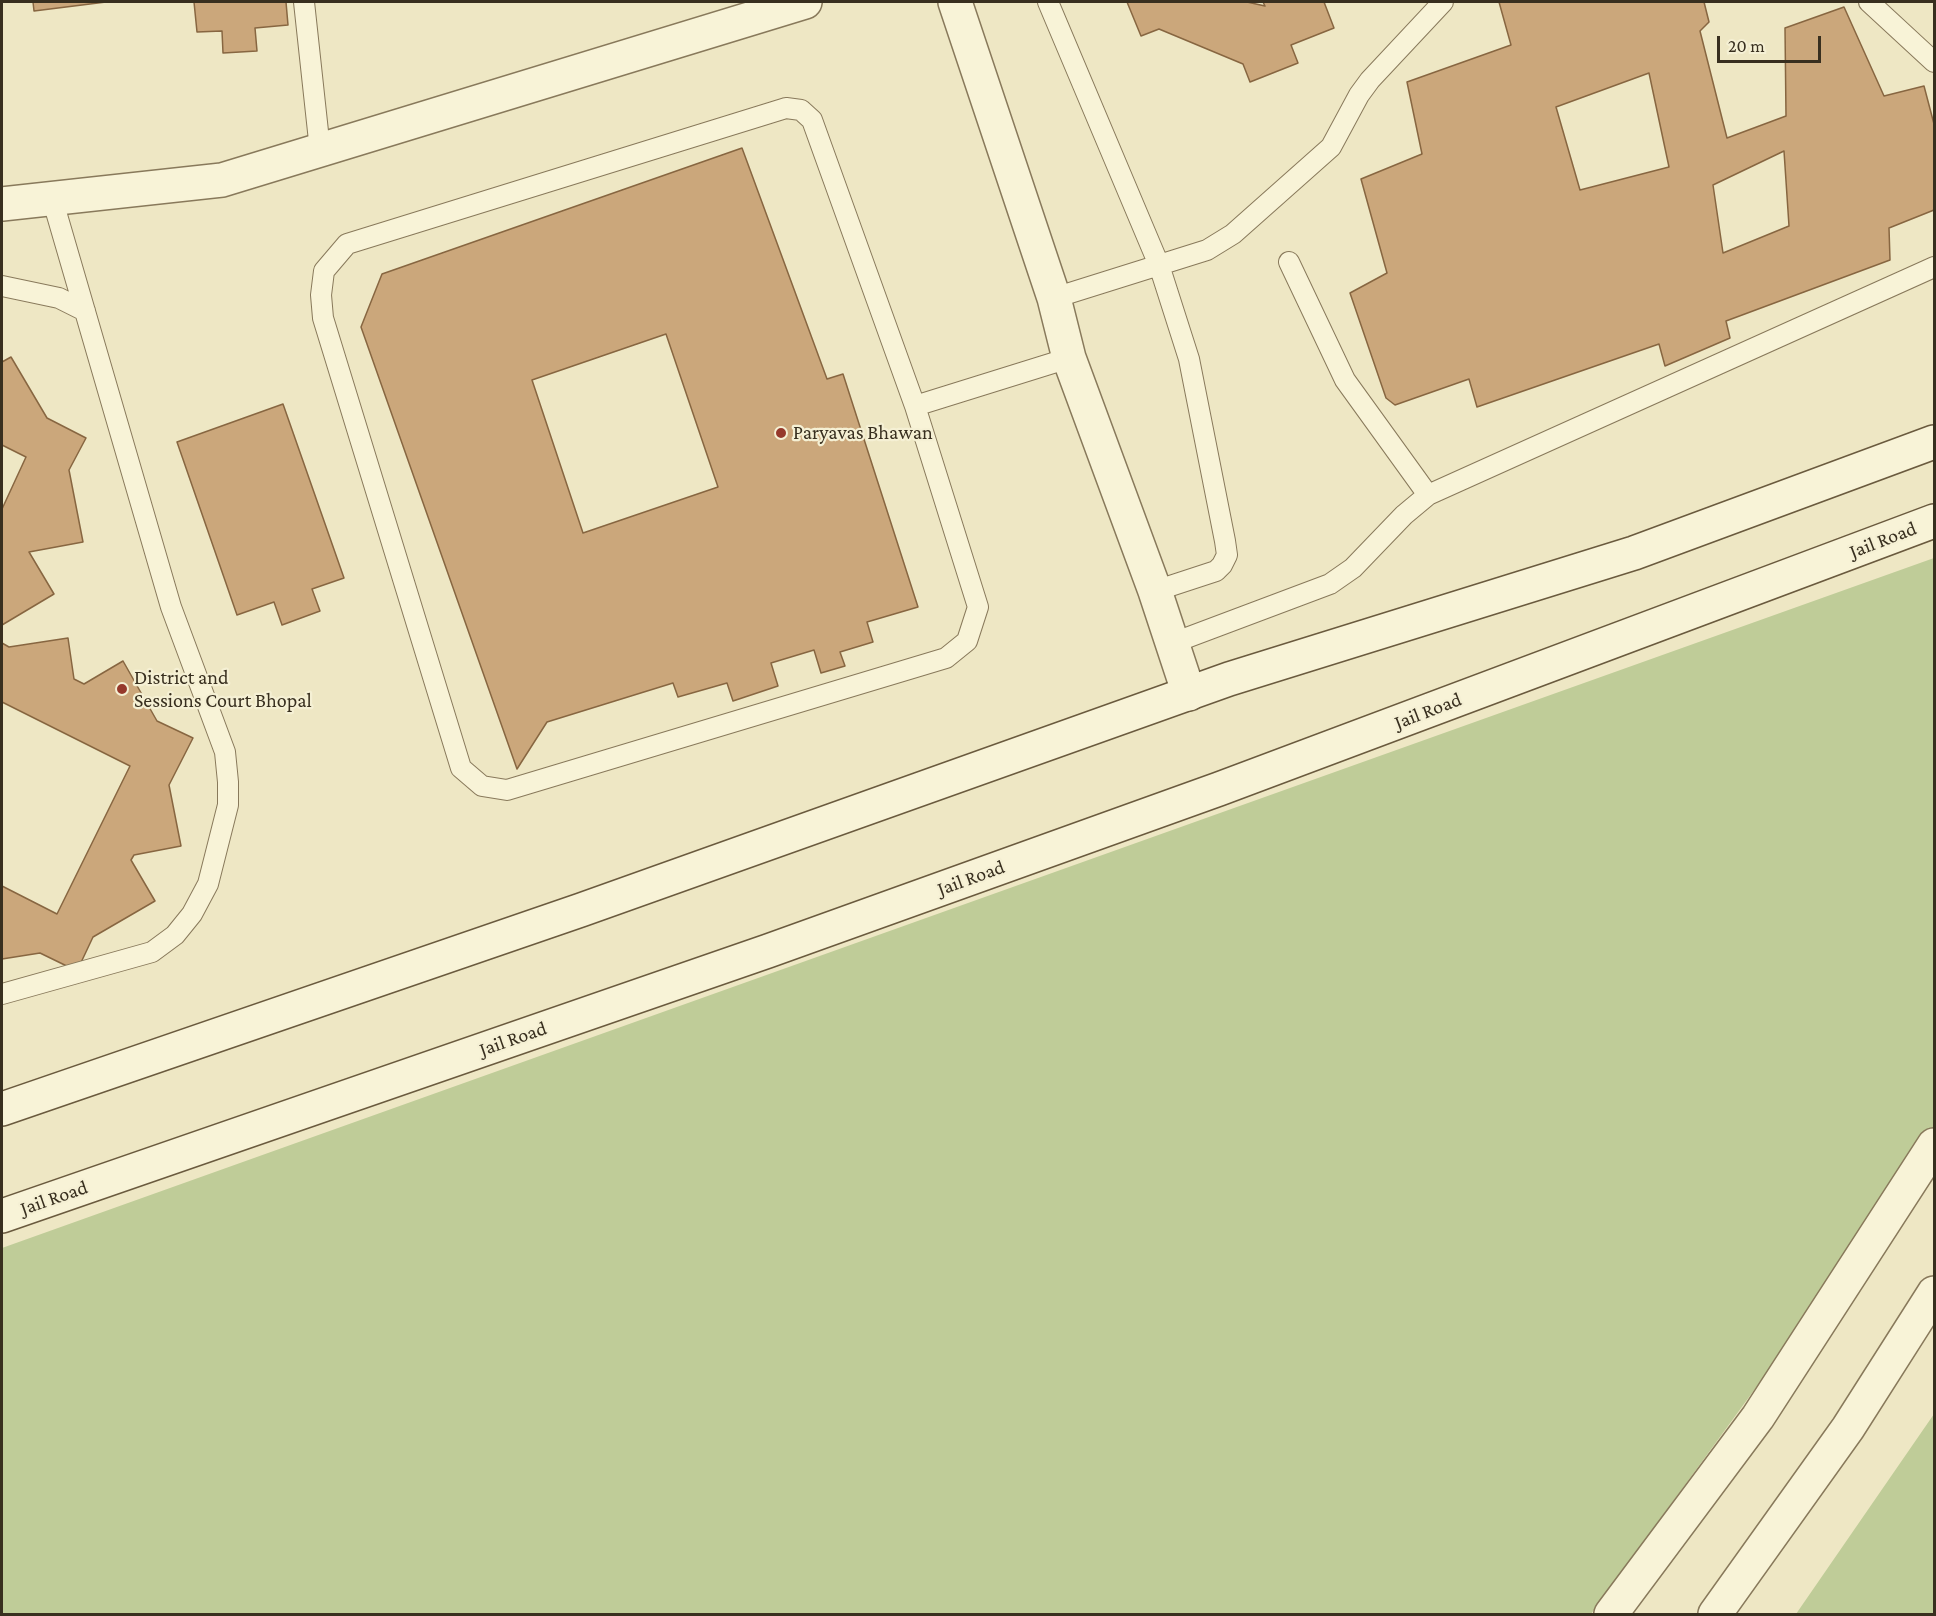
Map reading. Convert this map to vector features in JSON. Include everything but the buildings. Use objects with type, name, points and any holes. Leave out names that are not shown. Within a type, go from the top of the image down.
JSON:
[{"type":"main road","points":[[2,204],[222,180],[805,2]]},
{"type":"main road","points":[[955,2],[1054,298],[1069,358],[1155,591],[1189,694]]},
{"type":"main road","points":[[2,1109],[592,906],[1229,679],[1634,553],[1935,442]]},
{"type":"main road","name":"Jail Road","points":[[2,1216],[825,931],[1219,789],[1935,521]]},
{"type":"main road","points":[[1611,1614],[1758,1417],[1935,1145]]},
{"type":"main road","points":[[1715,1614],[1848,1428],[1935,1293]]},
{"type":"lane","points":[[304,2],[320,150]]},
{"type":"lane","points":[[1048,2],[1159,265],[1189,359],[1226,541],[1227,555],[1216,571],[1155,591]]},
{"type":"lane","points":[[1054,298],[1207,250],[1233,234],[1331,147],[1359,95],[1370,80],[1443,2]]},
{"type":"lane","points":[[1869,2],[1935,62]]},
{"type":"lane","points":[[786,108],[801,110],[812,120],[915,406],[978,607],[967,641],[946,658],[507,790],[482,786],[461,768],[322,318],[321,295],[324,271],[347,244],[786,108]]},
{"type":"lane","points":[[2,993],[152,952],[175,935],[192,914],[208,884],[228,805],[225,752],[171,607],[52,198]]},
{"type":"lane","points":[[1289,262],[1345,380],[1428,495]]},
{"type":"lane","points":[[1173,643],[1330,584],[1353,568],[1404,515],[1428,495],[1935,267]]},
{"type":"lane","points":[[2,286],[59,298],[85,311]]},
{"type":"lane","points":[[915,406],[1069,358]]},
{"type":"green space","points":[[1934,558],[1934,1143],[1591,1614],[2,1614],[2,1248]]},
{"type":"green space","points":[[1934,1414],[1934,1614],[1796,1614]]},
{"type":"place","name":"Paryavas Bhawan","points":[[781,433]]},
{"type":"place","name":"District and Sessions Court Bhopal","points":[[122,689]]}]
